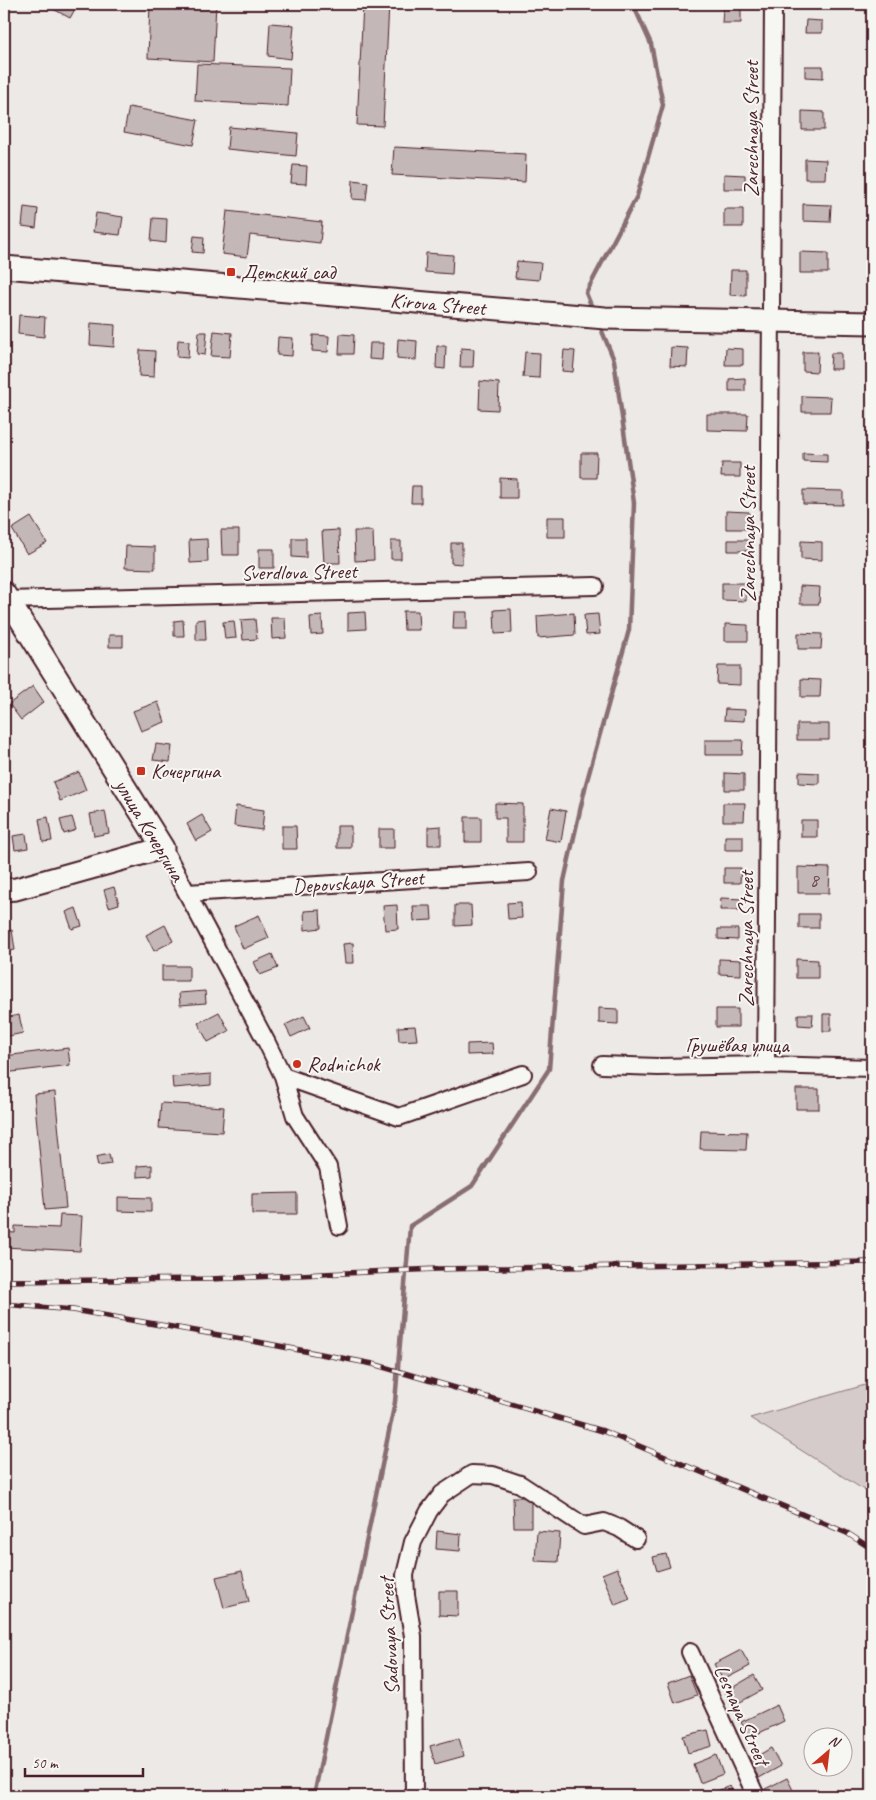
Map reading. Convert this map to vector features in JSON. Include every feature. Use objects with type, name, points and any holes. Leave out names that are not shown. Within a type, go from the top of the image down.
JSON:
[{"type":"street","name":"Zarechnaya Street","points":[[766,1065],[774,4]]},
{"type":"street","name":"Kirova Street","points":[[4,267],[605,318],[872,323]]},
{"type":"street","name":"Sverdlova Street","points":[[6,598],[595,586]]},
{"type":"street","name":"улица Кочергина","points":[[6,598],[163,848],[187,893],[283,1076],[295,1116],[328,1166],[339,1226]]},
{"type":"street","points":[[4,890],[16,889],[163,848]]},
{"type":"street","name":"Depovskaya Street","points":[[187,893],[529,872]]},
{"type":"street","name":"Грушёвая улица","points":[[602,1065],[658,1067],[766,1065],[872,1068]]},
{"type":"street","points":[[283,1076],[399,1117],[524,1074]]},
{"type":"street","name":"Sadovaya Street","points":[[414,1796],[413,1636],[406,1595],[405,1575],[413,1542],[429,1511],[442,1494],[472,1474],[493,1475],[520,1484],[584,1526],[604,1522],[619,1528],[636,1540]]},
{"type":"street","name":"Lesnaya Street","points":[[690,1652],[756,1796]]},
{"type":"shaded area","points":[[872,1383],[872,1495],[750,1418]]},
{"type":"building","points":[[44,4],[78,4],[70,18]]},
{"type":"building","points":[[150,4],[216,4],[213,62],[148,58]]},
{"type":"building","points":[[363,4],[389,4],[383,126],[357,125]]},
{"type":"building","points":[[723,8],[741,8],[741,23],[722,23]]},
{"type":"building","points":[[806,20],[822,21],[822,33],[805,33]]},
{"type":"building","points":[[270,23],[294,25],[291,59],[268,56]]},
{"type":"building","points":[[197,64],[290,68],[288,106],[195,101]]},
{"type":"building","points":[[805,66],[823,66],[823,78],[805,77]]},
{"type":"building","points":[[129,107],[198,120],[193,145],[124,132]]},
{"type":"building","points":[[802,111],[824,112],[824,130],[802,130]]},
{"type":"building","points":[[229,127],[298,133],[296,156],[227,149]]},
{"type":"building","points":[[394,147],[526,154],[525,182],[392,175]]},
{"type":"building","points":[[805,159],[826,160],[825,179],[805,179]]},
{"type":"building","points":[[293,165],[307,166],[306,184],[291,183]]},
{"type":"building","points":[[724,174],[745,175],[745,189],[724,189]]},
{"type":"building","points":[[353,180],[368,182],[366,200],[352,199]]},
{"type":"building","points":[[803,204],[831,205],[830,222],[803,221]]},
{"type":"building","points":[[24,207],[38,209],[36,228],[22,226]]},
{"type":"building","points":[[724,209],[743,209],[743,227],[724,227]]},
{"type":"building","points":[[227,211],[322,222],[320,243],[250,235],[247,257],[222,254]]},
{"type":"building","points":[[96,213],[123,217],[120,235],[93,232]]},
{"type":"building","points":[[153,218],[167,219],[166,243],[151,241]]},
{"type":"building","points":[[194,236],[204,237],[203,253],[192,252]]},
{"type":"building","points":[[800,252],[828,253],[828,273],[800,273]]},
{"type":"building","points":[[426,253],[453,255],[452,274],[425,272]]},
{"type":"building","points":[[517,261],[541,263],[539,280],[515,278]]},
{"type":"building","points":[[731,270],[746,270],[746,296],[730,295]]},
{"type":"building","points":[[19,315],[45,317],[44,337],[18,334]]},
{"type":"building","points":[[91,323],[115,325],[114,347],[90,345]]},
{"type":"building","points":[[214,331],[232,333],[230,357],[211,356]]},
{"type":"building","points":[[199,332],[207,332],[205,355],[197,354]]},
{"type":"building","points":[[340,334],[354,335],[353,354],[339,354]]},
{"type":"building","points":[[313,335],[329,336],[328,352],[312,351]]},
{"type":"building","points":[[278,337],[293,338],[292,356],[277,355]]},
{"type":"building","points":[[398,339],[417,341],[416,360],[397,358]]},
{"type":"building","points":[[178,340],[189,341],[188,358],[177,357]]},
{"type":"building","points":[[370,343],[383,343],[382,360],[369,359]]},
{"type":"building","points":[[437,346],[446,346],[445,369],[436,368]]},
{"type":"building","points":[[671,347],[688,348],[687,367],[670,366]]},
{"type":"building","points":[[461,348],[474,349],[473,367],[460,367]]},
{"type":"building","points":[[726,348],[743,349],[743,365],[725,365]]},
{"type":"building","points":[[140,350],[155,351],[154,377],[139,376]]},
{"type":"building","points":[[564,350],[575,351],[573,372],[562,371]]},
{"type":"building","points":[[525,352],[540,353],[539,378],[523,377]]},
{"type":"building","points":[[803,352],[818,352],[817,372],[803,371]]},
{"type":"building","points":[[831,353],[841,353],[841,369],[830,369]]},
{"type":"building","points":[[745,378],[745,391],[729,391],[729,379]]},
{"type":"building","points":[[480,381],[499,383],[498,410],[479,409]]},
{"type":"building","points":[[802,396],[831,397],[830,412],[802,412]]},
{"type":"building","points":[[707,414],[748,414],[747,431],[707,430]]},
{"type":"building","points":[[581,453],[597,453],[596,478],[581,478]]},
{"type":"building","points":[[803,453],[827,454],[827,462],[803,461]]},
{"type":"building","points":[[722,463],[740,463],[740,477],[721,477]]},
{"type":"building","points":[[500,478],[517,479],[517,498],[500,498]]},
{"type":"building","points":[[412,486],[421,486],[421,503],[411,503]]},
{"type":"building","points":[[803,490],[843,491],[843,505],[803,504]]},
{"type":"building","points":[[726,511],[749,512],[749,529],[726,529]]},
{"type":"building","points":[[31,517],[47,543],[27,554],[12,529]]},
{"type":"building","points":[[547,517],[565,517],[565,537],[547,537]]},
{"type":"building","points":[[221,530],[239,530],[239,555],[222,555]]},
{"type":"building","points":[[339,530],[340,563],[324,563],[322,531]]},
{"type":"building","points":[[354,531],[373,531],[374,560],[355,561]]},
{"type":"building","points":[[292,538],[306,538],[306,558],[292,557]]},
{"type":"building","points":[[207,539],[208,562],[190,563],[189,540]]},
{"type":"building","points":[[728,540],[750,540],[750,551],[728,551]]},
{"type":"building","points":[[391,541],[401,541],[401,559],[391,559]]},
{"type":"building","points":[[801,541],[822,542],[822,560],[801,559]]},
{"type":"building","points":[[451,543],[462,543],[462,564],[451,563]]},
{"type":"building","points":[[126,546],[155,547],[155,569],[125,568]]},
{"type":"building","points":[[259,549],[274,549],[274,568],[259,568]]},
{"type":"building","points":[[722,583],[746,583],[746,601],[722,600]]},
{"type":"building","points":[[800,586],[820,587],[819,604],[800,604]]},
{"type":"building","points":[[511,609],[512,633],[495,634],[494,610]]},
{"type":"building","points":[[403,611],[418,611],[419,630],[404,630]]},
{"type":"building","points":[[365,612],[366,629],[348,630],[348,613]]},
{"type":"building","points":[[454,612],[467,612],[467,629],[453,629]]},
{"type":"building","points":[[574,613],[575,635],[538,638],[537,616]]},
{"type":"building","points":[[598,614],[600,634],[586,635],[584,615]]},
{"type":"building","points":[[322,616],[323,634],[311,635],[310,617]]},
{"type":"building","points":[[271,618],[285,618],[286,638],[272,639]]},
{"type":"building","points":[[205,619],[206,640],[196,640],[196,620]]},
{"type":"building","points":[[255,619],[257,639],[243,640],[241,620]]},
{"type":"building","points":[[183,620],[184,636],[174,636],[174,621]]},
{"type":"building","points":[[234,621],[236,638],[225,639],[223,622]]},
{"type":"building","points":[[725,624],[748,625],[748,641],[725,641]]},
{"type":"building","points":[[798,633],[822,634],[821,649],[798,649]]},
{"type":"building","points":[[109,635],[123,635],[123,647],[109,647]]},
{"type":"building","points":[[718,666],[740,666],[740,685],[717,684]]},
{"type":"building","points":[[801,679],[821,680],[820,697],[801,697]]},
{"type":"building","points":[[33,686],[44,702],[21,720],[9,704]]},
{"type":"building","points":[[158,702],[165,722],[141,731],[133,711]]},
{"type":"building","points":[[725,709],[745,710],[744,721],[724,720]]},
{"type":"building","points":[[797,724],[829,724],[829,740],[797,740]]},
{"type":"building","points":[[705,740],[743,740],[742,755],[705,755]]},
{"type":"building","points":[[156,744],[172,746],[170,762],[153,760]]},
{"type":"building","points":[[79,772],[86,790],[60,801],[53,782]]},
{"type":"building","points":[[799,772],[819,773],[819,784],[799,783]]},
{"type":"building","points":[[725,773],[744,774],[744,790],[725,790]]},
{"type":"building","points":[[495,803],[523,804],[523,842],[506,842],[506,818],[495,818]]},
{"type":"building","points":[[723,803],[745,803],[744,821],[723,821]]},
{"type":"building","points":[[236,806],[264,810],[262,830],[234,826]]},
{"type":"building","points":[[551,808],[566,811],[561,842],[545,839]]},
{"type":"building","points":[[105,811],[109,833],[94,836],[90,814]]},
{"type":"building","points":[[202,815],[212,832],[196,841],[187,824]]},
{"type":"building","points":[[48,817],[52,841],[43,842],[39,819]]},
{"type":"building","points":[[72,817],[76,830],[64,834],[60,820]]},
{"type":"building","points":[[465,817],[481,817],[481,842],[465,842]]},
{"type":"building","points":[[801,820],[817,820],[817,837],[801,837]]},
{"type":"building","points":[[282,826],[296,826],[297,849],[282,849]]},
{"type":"building","points":[[337,826],[351,826],[351,848],[337,848]]},
{"type":"building","points":[[441,826],[441,845],[428,845],[428,827]]},
{"type":"building","points":[[379,829],[394,829],[394,848],[379,848]]},
{"type":"building","points":[[26,834],[28,848],[15,850],[13,836]]},
{"type":"building","points":[[725,836],[743,836],[743,850],[725,850]]},
{"type":"building","points":[[798,867],[830,868],[829,893],[798,893]]},
{"type":"building","points":[[724,868],[741,868],[740,883],[724,883]]},
{"type":"building","points":[[114,887],[119,904],[109,907],[104,890]]},
{"type":"building","points":[[721,898],[743,899],[743,910],[720,910]]},
{"type":"building","points":[[521,902],[522,918],[508,919],[507,903]]},
{"type":"building","points":[[397,905],[398,929],[385,930],[383,906]]},
{"type":"building","points":[[455,905],[471,905],[472,925],[455,926]]},
{"type":"building","points":[[413,906],[431,906],[432,920],[414,921]]},
{"type":"building","points":[[76,908],[82,926],[72,929],[66,912]]},
{"type":"building","points":[[320,910],[321,928],[305,930],[304,911]]},
{"type":"building","points":[[799,914],[819,914],[819,928],[799,928]]},
{"type":"building","points":[[259,915],[269,938],[243,949],[234,926]]},
{"type":"building","points":[[165,925],[173,941],[154,951],[146,935]]},
{"type":"building","points":[[718,929],[738,929],[738,940],[718,939]]},
{"type":"building","points":[[12,930],[15,950],[4,952],[4,932]]},
{"type":"building","points":[[353,943],[354,963],[345,963],[343,944]]},
{"type":"building","points":[[272,954],[278,968],[260,975],[254,962]]},
{"type":"building","points":[[719,959],[741,960],[741,975],[719,974]]},
{"type":"building","points":[[796,959],[818,960],[818,978],[796,978]]},
{"type":"building","points":[[162,966],[189,966],[189,981],[162,981]]},
{"type":"building","points":[[205,991],[206,1003],[180,1005],[179,993]]},
{"type":"building","points":[[599,1008],[618,1009],[618,1024],[599,1023]]},
{"type":"building","points":[[716,1009],[738,1009],[738,1027],[716,1027]]},
{"type":"building","points":[[219,1012],[229,1031],[208,1042],[198,1023]]},
{"type":"building","points":[[798,1014],[813,1014],[812,1026],[798,1025]]},
{"type":"building","points":[[823,1014],[831,1014],[831,1031],[823,1031]]},
{"type":"building","points":[[19,1015],[23,1033],[4,1037],[4,1018]]},
{"type":"building","points":[[304,1016],[310,1028],[291,1037],[285,1025]]},
{"type":"building","points":[[415,1026],[417,1040],[399,1041],[398,1027]]},
{"type":"building","points":[[492,1043],[493,1054],[467,1055],[467,1044]]},
{"type":"building","points":[[68,1048],[70,1065],[4,1073],[4,1056]]},
{"type":"building","points":[[211,1074],[211,1085],[173,1088],[172,1077]]},
{"type":"building","points":[[796,1089],[819,1089],[819,1109],[796,1109]]},
{"type":"building","points":[[55,1092],[66,1208],[45,1210],[34,1094]]},
{"type":"building","points":[[161,1103],[224,1107],[222,1132],[159,1128]]},
{"type":"building","points":[[701,1131],[747,1132],[746,1150],[700,1149]]},
{"type":"building","points":[[109,1154],[111,1164],[98,1166],[96,1157]]},
{"type":"building","points":[[152,1165],[152,1176],[137,1177],[137,1166]]},
{"type":"building","points":[[297,1193],[297,1214],[252,1214],[252,1194]]},
{"type":"building","points":[[118,1197],[151,1198],[151,1212],[118,1211]]},
{"type":"building","points":[[60,1215],[82,1216],[80,1251],[4,1247],[4,1232],[15,1233],[15,1226],[59,1228]]},
{"type":"building","points":[[513,1497],[531,1497],[531,1527],[514,1527]]},
{"type":"building","points":[[4,1511],[6,1511],[6,1529],[4,1529]]},
{"type":"building","points":[[437,1531],[461,1534],[460,1551],[436,1549]]},
{"type":"building","points":[[537,1531],[560,1533],[558,1562],[535,1561]]},
{"type":"building","points":[[666,1554],[670,1567],[657,1571],[653,1557]]},
{"type":"building","points":[[617,1568],[630,1599],[615,1605],[602,1574]]},
{"type":"building","points":[[242,1571],[249,1602],[224,1608],[216,1577]]},
{"type":"building","points":[[439,1591],[458,1591],[458,1616],[439,1615]]},
{"type":"building","points":[[741,1650],[750,1666],[723,1680],[714,1664]]},
{"type":"building","points":[[689,1675],[697,1695],[675,1703],[668,1683]]},
{"type":"building","points":[[754,1675],[762,1690],[733,1706],[725,1692]]},
{"type":"building","points":[[777,1705],[784,1721],[749,1738],[741,1722]]},
{"type":"building","points":[[708,1730],[712,1746],[688,1753],[683,1736]]},
{"type":"building","points":[[459,1738],[464,1756],[435,1764],[430,1746]]},
{"type":"building","points":[[771,1748],[781,1766],[759,1778],[749,1761]]},
{"type":"building","points":[[716,1755],[723,1774],[700,1783],[693,1764]]},
{"type":"building","points":[[787,1778],[796,1796],[768,1796],[765,1789]]},
{"type":"building","points":[[730,1786],[735,1796],[706,1796],[706,1795]]},
{"type":"waterway","points":[[593,310],[586,293],[637,196],[663,105],[651,44],[633,4]]},
{"type":"waterway","points":[[314,1796],[395,1402],[410,1226],[472,1186],[549,1069],[564,881],[586,784],[629,630],[634,503],[614,360],[599,324]]},
{"type":"railway","points":[[4,1281],[210,1279],[437,1269],[872,1262]]},
{"type":"railway","points":[[4,1304],[73,1310],[373,1364],[603,1431],[847,1533],[872,1549]]},
{"type":"place","name":"Детский сад","points":[[231,272]]},
{"type":"place","name":"Кочергина","points":[[141,771]]},
{"type":"place","name":"Rodnichok","points":[[297,1064]]}]
